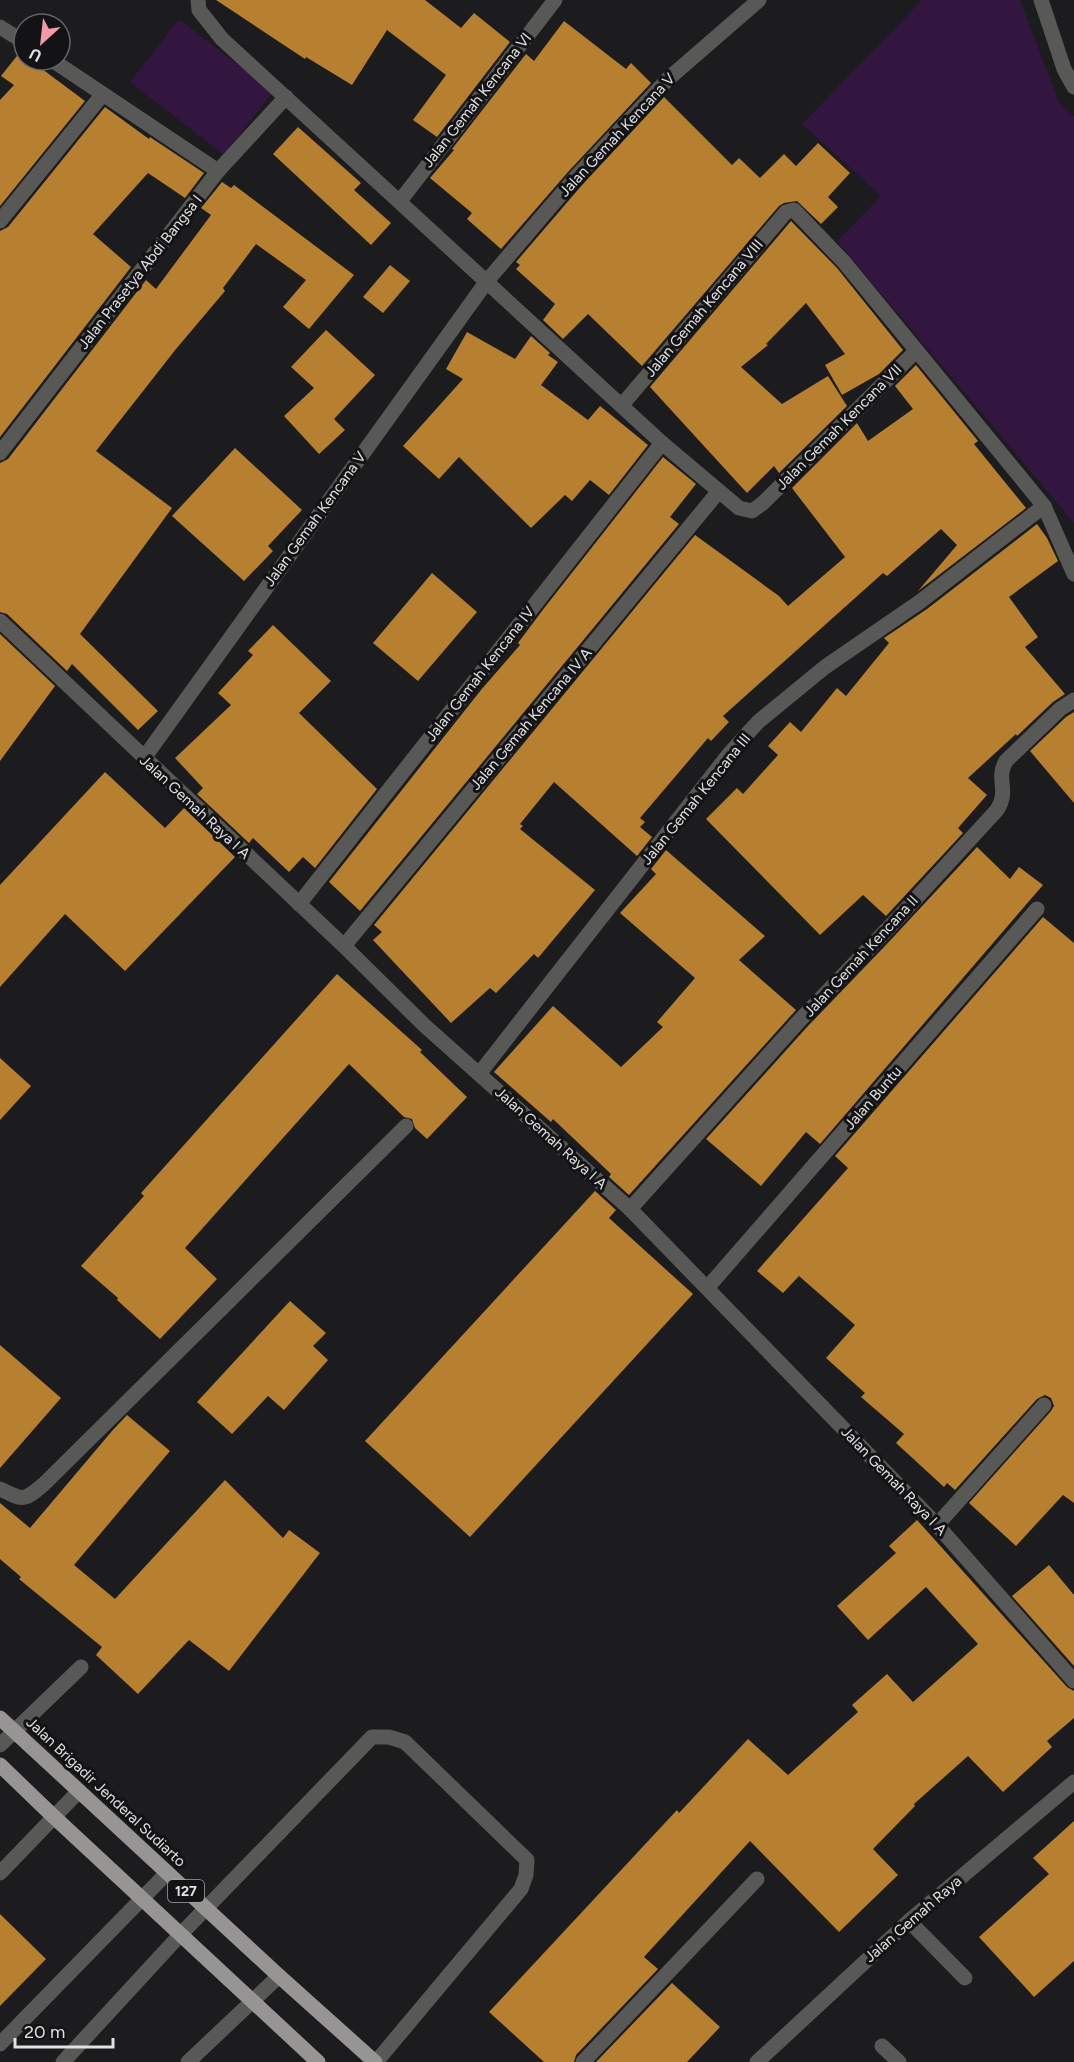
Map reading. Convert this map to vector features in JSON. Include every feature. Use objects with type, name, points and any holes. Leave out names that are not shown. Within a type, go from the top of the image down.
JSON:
[{"type":"main road","name":"Jalan Brigadir Jenderal Sudiarto","points":[[0,1718],[206,1910],[375,2062]]},
{"type":"main road","name":"127","points":[[0,1765],[318,2062]]},
{"type":"street","points":[[198,0],[199,10],[222,39],[662,443],[719,491]]},
{"type":"street","name":"Jalan Gemah Kencana VI","points":[[400,201],[555,0]]},
{"type":"street","name":"Jalan Gemah Kencana V","points":[[144,758],[487,281],[575,178],[668,79],[759,0]]},
{"type":"street","points":[[1041,0],[1064,69],[1074,87]]},
{"type":"street","points":[[70,72],[218,171]]},
{"type":"street","points":[[0,221],[104,94]]},
{"type":"street","name":"Jalan Prasetya Abdi Bangsa I","points":[[0,453],[218,171],[286,97]]},
{"type":"street","name":"Jalan Gemah Kencana VIII","points":[[622,405],[786,212],[791,210],[798,212],[844,262],[916,351]]},
{"type":"street","points":[[916,351],[1044,506],[1074,574]]},
{"type":"street","name":"Jalan Gemah Kencana VII","points":[[719,491],[738,508],[752,511],[763,503],[916,351]]},
{"type":"street","name":"Jalan Gemah Kencana IV","points":[[298,904],[662,443]]},
{"type":"street","name":"Jalan Gemah Kencana IV A","points":[[344,946],[719,491]]},
{"type":"street","name":"Jalan Gemah Kencana III","points":[[479,1074],[729,754],[758,722],[825,667],[921,601],[1044,506]]},
{"type":"street","name":"Jalan Gemah Raya I A","points":[[0,621],[344,946],[424,1025],[630,1209],[937,1525],[1074,1681]]},
{"type":"street","name":"Jalan Gemah Kencana II","points":[[630,1209],[800,1020],[997,810],[1004,796],[1001,772],[1006,761],[1060,709],[1074,700]]},
{"type":"street","name":"Jalan Buntu","points":[[708,1287],[1037,909]]},
{"type":"street","points":[[0,1489],[22,1498],[28,1498],[44,1484],[406,1126]]},
{"type":"street","points":[[937,1525],[1044,1405]]},
{"type":"street","points":[[0,1745],[81,1667]]},
{"type":"street","points":[[63,2062],[180,1935],[372,1737],[389,1737],[405,1742],[527,1860],[526,1875],[521,1889],[375,2062]]},
{"type":"street","name":"Jalan Gemah Raya","points":[[757,2062],[909,1921],[1074,1782]]},
{"type":"street","points":[[0,1873],[79,1791]]},
{"type":"street","points":[[0,2044],[167,1873]]},
{"type":"street","points":[[583,2062],[758,1878]]},
{"type":"street","points":[[909,1921],[965,1978]]},
{"type":"street","points":[[188,2062],[279,1976]]},
{"type":"street","points":[[882,2046],[899,2062]]},
{"type":"shaded area","points":[[922,0],[1020,0],[1059,103],[1074,116],[1074,523],[837,241],[881,196],[802,124]]},
{"type":"shaded area","points":[[179,19],[273,92],[224,155],[130,82]]},
{"type":"building","points":[[216,0],[425,0],[461,28],[474,13],[510,42],[437,137],[413,120],[446,75],[387,30],[352,85],[306,57],[305,59]]},
{"type":"building","points":[[564,21],[626,69],[631,63],[651,83],[568,172],[501,249],[467,219],[472,213],[430,178],[454,150],[452,149],[526,54],[534,61]]},
{"type":"building","points":[[12,62],[12,72],[46,72],[85,101],[0,206],[0,100],[14,85],[1,76]]},
{"type":"building","points":[[664,97],[732,165],[739,158],[760,178],[784,154],[796,166],[818,143],[850,173],[828,197],[838,207],[821,224],[797,201],[779,206],[642,366],[588,314],[563,339],[543,320],[555,304],[516,269],[520,265],[516,262],[582,185]]},
{"type":"building","points":[[105,107],[149,139],[150,137],[204,173],[185,198],[148,173],[93,234],[131,267],[0,437],[0,231],[8,227]]},
{"type":"building","points":[[298,127],[361,183],[354,190],[391,223],[371,245],[273,154]]},
{"type":"building","points":[[222,182],[231,188],[234,185],[354,275],[309,329],[283,307],[306,280],[256,244],[223,288],[225,291],[96,451],[172,508],[80,634],[158,711],[138,730],[72,664],[67,671],[7,614],[0,612],[0,463],[8,459],[146,280],[156,289],[211,215],[201,208]]},
{"type":"building","points":[[791,221],[837,268],[903,350],[879,374],[842,395],[825,365],[845,354],[806,303],[766,344],[768,345],[741,367],[782,404],[828,376],[847,406],[779,473],[774,466],[747,493],[650,387]]},
{"type":"building","points":[[390,265],[410,281],[383,313],[363,297]]},
{"type":"building","points":[[326,330],[375,375],[334,419],[345,430],[319,454],[284,416],[314,388],[291,367]]},
{"type":"building","points":[[467,332],[515,359],[531,336],[550,353],[548,355],[558,362],[541,385],[588,420],[600,406],[648,445],[609,495],[590,480],[572,501],[565,495],[531,528],[459,457],[439,479],[403,446],[463,379],[446,369]]},
{"type":"building","points":[[916,365],[978,441],[974,444],[1026,508],[918,591],[957,545],[941,529],[887,576],[883,573],[723,716],[729,722],[711,741],[708,738],[640,818],[645,822],[640,827],[652,837],[637,856],[554,782],[520,824],[523,826],[520,829],[595,890],[538,958],[534,954],[496,993],[490,988],[451,1023],[373,940],[382,932],[374,925],[695,535],[779,596],[788,606],[845,557],[792,488],[857,423],[868,441],[913,409],[895,386]]},
{"type":"building","points":[[235,448],[302,510],[268,546],[273,551],[244,581],[172,516]]},
{"type":"building","points":[[663,457],[696,484],[670,517],[679,524],[360,911],[329,882],[481,690],[520,645],[518,643],[545,607]]},
{"type":"building","points":[[1037,524],[1058,561],[1009,597],[1038,637],[1025,647],[1065,694],[1053,702],[1017,736],[1016,734],[968,778],[987,795],[958,828],[963,833],[886,916],[863,895],[820,935],[706,819],[737,788],[743,794],[778,755],[768,746],[790,722],[801,732],[837,688],[846,696],[889,643],[884,638],[927,609]]},
{"type":"building","points":[[432,573],[477,612],[418,681],[373,643]]},
{"type":"building","points":[[273,625],[331,681],[299,713],[377,789],[315,868],[303,857],[289,872],[253,838],[249,843],[197,794],[203,788],[175,758],[231,705],[218,693],[253,655],[248,651]]},
{"type":"building","points":[[0,634],[55,686],[0,761]]},
{"type":"building","points":[[1074,712],[1074,803],[1030,751]]},
{"type":"building","points":[[105,772],[165,828],[184,808],[235,857],[125,971],[65,914],[0,987],[0,885]]},
{"type":"building","points":[[977,847],[1010,879],[1019,867],[1043,885],[820,1144],[806,1132],[761,1186],[706,1139],[807,1027]]},
{"type":"building","points":[[666,850],[765,936],[739,960],[796,1010],[629,1195],[609,1177],[611,1174],[553,1119],[551,1122],[494,1072],[553,1006],[621,1067],[663,1027],[657,1022],[695,978],[620,913],[656,874],[651,869]]},
{"type":"building","points":[[1043,917],[1074,943],[1074,1503],[1063,1495],[1016,1546],[969,1503],[1051,1411],[1054,1406],[1051,1398],[1045,1395],[1037,1399],[955,1490],[947,1483],[944,1487],[896,1443],[904,1434],[861,1397],[865,1393],[826,1358],[855,1325],[799,1276],[783,1293],[757,1271],[848,1168],[835,1156]]},
{"type":"building","points":[[337,974],[422,1050],[420,1052],[467,1097],[427,1139],[415,1128],[412,1119],[404,1117],[349,1064],[185,1248],[217,1279],[160,1339],[81,1266],[144,1196],[141,1193]]},
{"type":"building","points":[[0,1058],[31,1086],[0,1120]]},
{"type":"building","points":[[595,1191],[616,1210],[609,1218],[693,1294],[470,1537],[365,1441]]},
{"type":"building","points":[[290,1301],[326,1333],[313,1346],[328,1360],[284,1410],[268,1396],[232,1434],[197,1402]]},
{"type":"building","points":[[0,1345],[61,1398],[0,1468]]},
{"type":"building","points":[[127,1415],[170,1451],[74,1565],[115,1599],[225,1480],[283,1538],[289,1530],[320,1553],[229,1671],[189,1640],[138,1694],[96,1655],[102,1647],[19,1579],[21,1577],[0,1559],[0,1503],[30,1528]]},
{"type":"building","points":[[917,1520],[1067,1687],[1074,1691],[1074,1718],[1047,1741],[1052,1747],[1003,1792],[968,1756],[914,1804],[915,1806],[873,1849],[898,1875],[839,1932],[750,1841],[644,1957],[658,1969],[576,2055],[574,2062],[544,2062],[489,2012],[677,1810],[679,1813],[748,1739],[788,1775],[858,1712],[852,1705],[887,1674],[913,1702],[978,1644],[926,1587],[868,1640],[837,1606],[896,1553],[889,1546]]},
{"type":"building","points":[[1049,1565],[1074,1595],[1074,1666],[1012,1596]]},
{"type":"building","points":[[1074,1821],[1074,1961],[1034,1997],[979,1937],[1049,1874],[1033,1858]]},
{"type":"building","points":[[0,1914],[46,1959],[0,2006]]},
{"type":"building","points":[[672,1983],[720,2027],[687,2062],[596,2062]]}]
